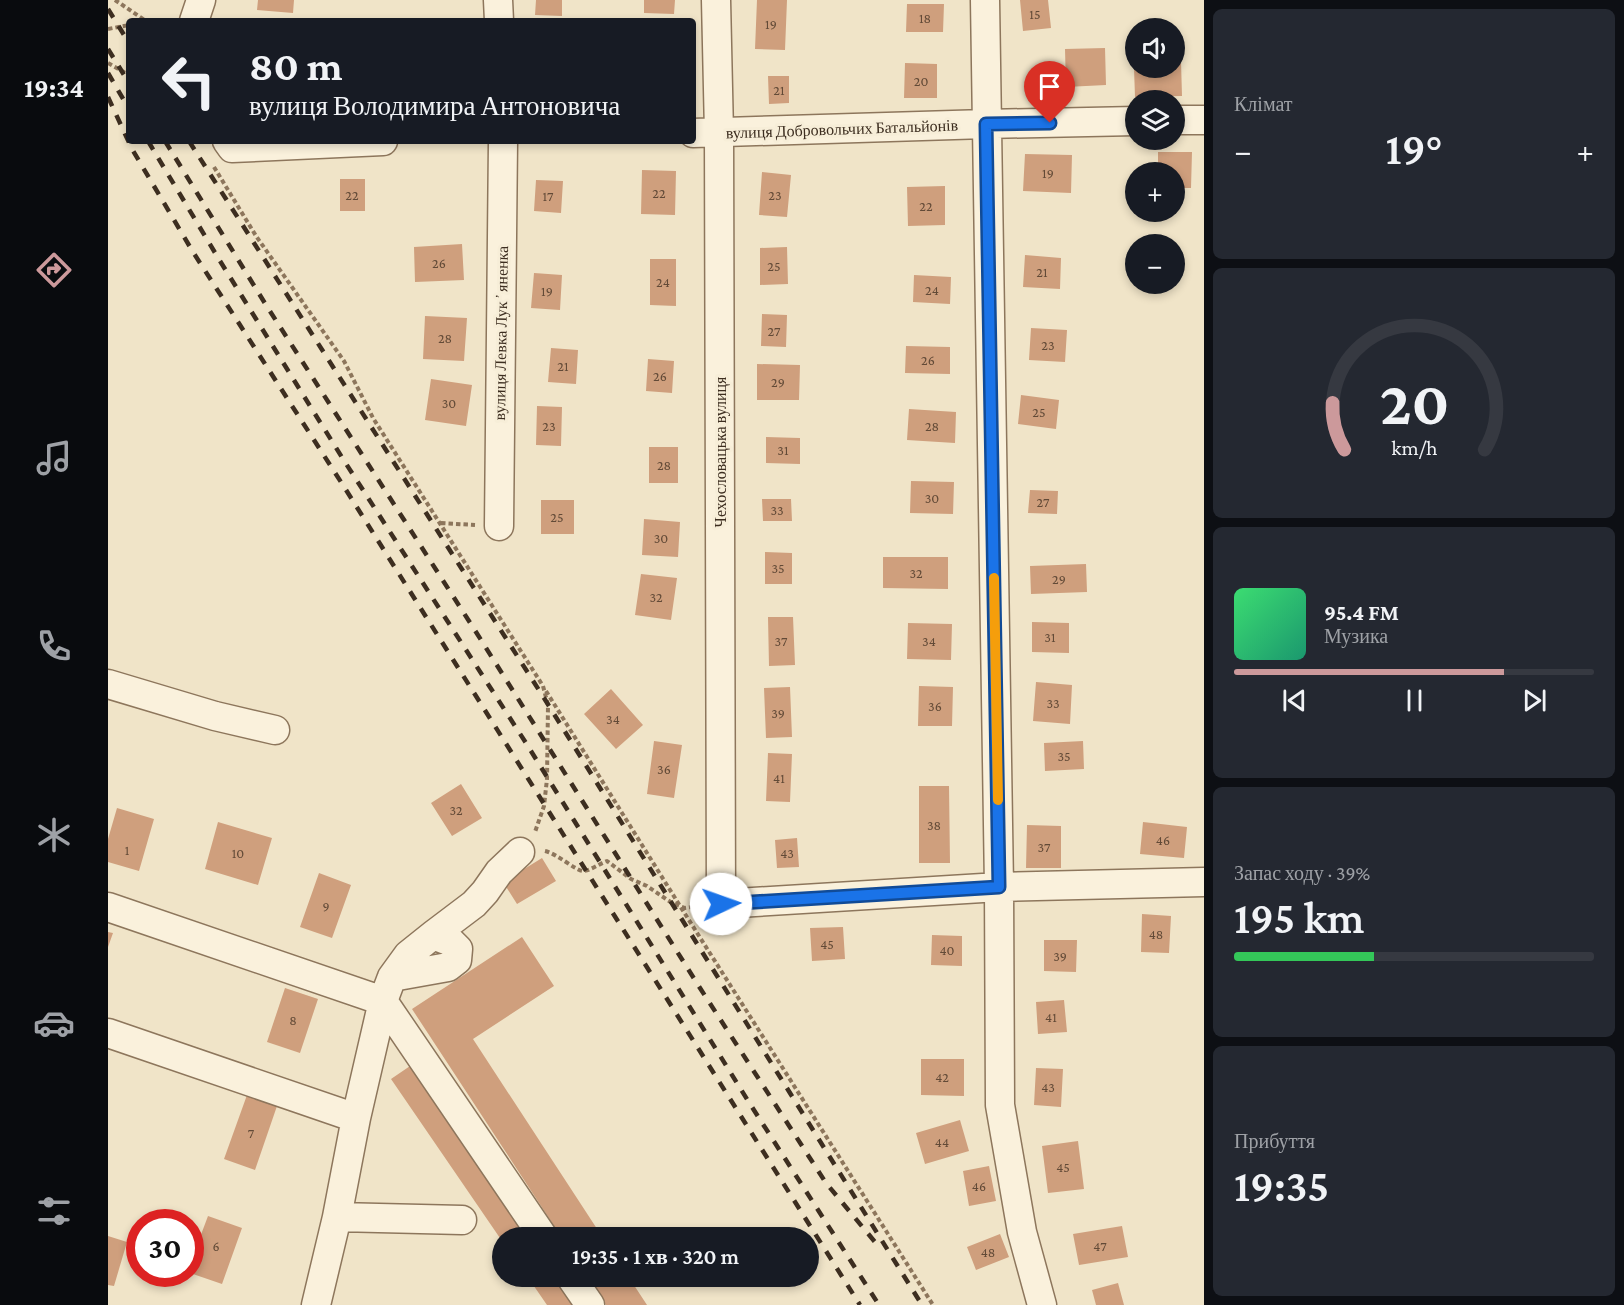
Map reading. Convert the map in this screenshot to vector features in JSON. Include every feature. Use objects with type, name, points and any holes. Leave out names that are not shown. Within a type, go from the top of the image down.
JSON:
[{"type":"street","points":[[195,18],[201,0]]},
{"type":"street","points":[[498,0],[499,18]]},
{"type":"street","name":"Чехословацька вулиця","points":[[716,0],[706,133],[721,904]]},
{"type":"street","points":[[985,0],[999,887],[1000,1105],[1022,1232],[1042,1305]]},
{"type":"street","points":[[1185,120],[1204,120]]},
{"type":"street","name":"вулиця Добровольчих Батальйонів","points":[[706,133],[1125,121]]},
{"type":"street","points":[[223,150],[330,144]]},
{"type":"street","name":"вулиця Левка Лукʼяненка","points":[[499,526],[503,144]]},
{"type":"street","points":[[108,684],[215,716],[275,730]]},
{"type":"street","points":[[316,1305],[337,1217],[356,1118],[388,989],[408,955],[474,904],[486,892],[499,872],[520,852]]},
{"type":"street","points":[[721,904],[999,887],[1204,882]]},
{"type":"street","points":[[108,907],[388,989],[537,1227]]},
{"type":"street","points":[[108,1033],[356,1118]]},
{"type":"street","points":[[337,1217],[462,1220]]},
{"type":"street","points":[[578,1287],[590,1305]]},
{"type":"path","points":[[115,0],[142,18]]},
{"type":"path","points":[[108,29],[126,26]]},
{"type":"path","points":[[108,63],[126,73]]},
{"type":"path","points":[[223,150],[256,236],[344,361],[373,418],[933,1305]]},
{"type":"path","points":[[440,523],[499,526]]},
{"type":"path","points":[[520,852],[536,832],[544,806],[547,779],[548,705],[543,686]]},
{"type":"path","points":[[520,852],[536,850],[551,852],[578,871],[586,871],[607,861],[631,879],[685,908],[721,904]]},
{"type":"building","points":[[258,0],[294,0],[293,13],[257,10]]},
{"type":"building","points":[[536,0],[562,0],[562,16],[535,15]]},
{"type":"building","points":[[644,0],[675,0],[674,14],[644,13]]},
{"type":"building","points":[[757,0],[787,0],[785,50],[755,49]]},
{"type":"building","points":[[1020,0],[1048,0],[1051,28],[1023,31]]},
{"type":"building","points":[[907,4],[944,4],[943,32],[906,32]]},
{"type":"building","points":[[1105,48],[1106,85],[1066,87],[1065,49]]},
{"type":"building","points":[[905,63],[937,64],[937,98],[904,98]]},
{"type":"building","points":[[768,76],[789,76],[789,103],[769,104]]},
{"type":"building","points":[[1134,78],[1181,78],[1182,90],[1135,90]]},
{"type":"building","points":[[1158,152],[1192,152],[1191,188],[1185,188],[1185,162],[1158,162]]},
{"type":"building","points":[[1025,154],[1072,155],[1071,193],[1023,191]]},
{"type":"building","points":[[642,170],[676,171],[675,215],[641,214]]},
{"type":"building","points":[[762,172],[791,175],[787,217],[759,215]]},
{"type":"building","points":[[340,179],[365,179],[365,211],[340,211]]},
{"type":"building","points":[[536,180],[563,181],[561,213],[534,211]]},
{"type":"building","points":[[945,186],[945,225],[908,226],[907,187]]},
{"type":"building","points":[[462,244],[464,280],[415,282],[414,247]]},
{"type":"building","points":[[787,247],[788,284],[760,285],[760,248]]},
{"type":"building","points":[[1025,255],[1061,258],[1060,289],[1023,287]]},
{"type":"building","points":[[650,259],[676,259],[676,306],[650,305]]},
{"type":"building","points":[[534,273],[562,275],[560,310],[531,308]]},
{"type":"building","points":[[914,275],[951,277],[950,304],[913,302]]},
{"type":"building","points":[[762,314],[787,315],[786,347],[761,346]]},
{"type":"building","points":[[425,316],[467,318],[464,361],[423,359]]},
{"type":"building","points":[[1031,328],[1067,330],[1065,362],[1029,360]]},
{"type":"building","points":[[906,346],[950,347],[950,374],[905,373]]},
{"type":"building","points":[[551,348],[578,350],[576,384],[548,382]]},
{"type":"building","points":[[648,359],[674,361],[672,393],[646,391]]},
{"type":"building","points":[[757,364],[800,365],[799,400],[757,400]]},
{"type":"building","points":[[431,379],[472,385],[466,426],[425,420]]},
{"type":"building","points":[[1021,395],[1059,400],[1056,429],[1018,424]]},
{"type":"building","points":[[537,406],[562,407],[561,446],[536,445]]},
{"type":"building","points":[[909,409],[956,412],[955,443],[907,440]]},
{"type":"building","points":[[766,437],[800,438],[800,464],[766,463]]},
{"type":"building","points":[[649,447],[678,447],[678,483],[649,483]]},
{"type":"building","points":[[911,481],[954,482],[953,514],[910,513]]},
{"type":"building","points":[[1030,490],[1058,491],[1057,514],[1028,513]]},
{"type":"building","points":[[762,499],[791,499],[792,521],[763,521]]},
{"type":"building","points":[[541,500],[574,500],[574,534],[541,534]]},
{"type":"building","points":[[644,519],[680,522],[678,557],[642,555]]},
{"type":"building","points":[[765,552],[792,553],[792,584],[765,584]]},
{"type":"building","points":[[883,557],[948,557],[948,589],[883,588]]},
{"type":"building","points":[[1086,564],[1087,592],[1031,594],[1030,566]]},
{"type":"building","points":[[641,574],[677,578],[671,620],[635,615]]},
{"type":"building","points":[[768,617],[793,617],[795,665],[769,666]]},
{"type":"building","points":[[1032,622],[1069,623],[1069,653],[1032,652]]},
{"type":"building","points":[[908,623],[952,624],[951,660],[907,659]]},
{"type":"building","points":[[1036,682],[1072,685],[1070,724],[1033,721]]},
{"type":"building","points":[[919,686],[953,687],[952,726],[918,726]]},
{"type":"building","points":[[790,687],[792,737],[766,738],[764,688]]},
{"type":"building","points":[[611,689],[643,725],[616,749],[584,714]]},
{"type":"building","points":[[654,741],[682,745],[674,798],[647,794]]},
{"type":"building","points":[[1083,741],[1084,769],[1045,771],[1044,743]]},
{"type":"building","points":[[768,753],[792,754],[790,802],[766,801]]},
{"type":"building","points":[[461,784],[482,818],[452,836],[431,803]]},
{"type":"building","points":[[919,786],[949,786],[950,863],[919,863]]},
{"type":"building","points":[[117,808],[154,819],[139,871],[108,862],[108,839]]},
{"type":"building","points":[[218,822],[272,838],[258,885],[205,869]]},
{"type":"building","points":[[1143,822],[1187,827],[1184,858],[1140,854]]},
{"type":"building","points":[[1027,825],[1061,826],[1061,868],[1026,868]]},
{"type":"building","points":[[797,838],[799,867],[777,868],[775,840]]},
{"type":"building","points":[[542,858],[556,881],[517,904],[503,882]]},
{"type":"building","points":[[319,873],[351,885],[332,938],[300,927]]},
{"type":"building","points":[[1142,914],[1171,916],[1169,953],[1141,952]]},
{"type":"building","points":[[843,927],[845,959],[812,961],[810,928]]},
{"type":"building","points":[[108,932],[113,933],[108,947]]},
{"type":"building","points":[[932,935],[962,936],[962,966],[931,965]]},
{"type":"building","points":[[522,937],[554,986],[473,1039],[596,1227],[555,1227],[412,1009]]},
{"type":"building","points":[[1044,940],[1077,940],[1076,972],[1044,971]]},
{"type":"building","points":[[285,988],[318,999],[300,1053],[267,1042]]},
{"type":"building","points":[[1064,1000],[1067,1032],[1038,1034],[1036,1002]]},
{"type":"building","points":[[921,1059],[964,1059],[964,1096],[921,1095]]},
{"type":"building","points":[[413,1064],[525,1227],[492,1227],[391,1079]]},
{"type":"building","points":[[1036,1068],[1063,1069],[1061,1107],[1034,1105]]},
{"type":"building","points":[[247,1095],[277,1106],[255,1170],[224,1159]]},
{"type":"building","points":[[960,1120],[969,1151],[925,1164],[916,1133]]},
{"type":"building","points":[[1078,1141],[1084,1189],[1048,1193],[1042,1146]]},
{"type":"building","points":[[989,1166],[996,1201],[969,1206],[963,1171]]},
{"type":"building","points":[[208,1216],[242,1228],[222,1284],[204,1278],[204,1227]]},
{"type":"building","points":[[1122,1226],[1128,1257],[1079,1265],[1073,1234]]},
{"type":"building","points":[[1000,1234],[1009,1257],[976,1270],[967,1247]]},
{"type":"building","points":[[108,1236],[126,1242],[126,1245],[114,1286],[108,1285]]},
{"type":"building","points":[[1118,1283],[1124,1305],[1096,1305],[1092,1290]]},
{"type":"building","points":[[535,1287],[567,1287],[579,1305],[547,1305]]},
{"type":"building","points":[[594,1287],[635,1287],[647,1305],[606,1305]]},
{"type":"railway","points":[[108,9],[126,38]]},
{"type":"railway","points":[[108,49],[126,78]]},
{"type":"railway","points":[[108,73],[126,104]]},
{"type":"railway","points":[[108,97],[126,136]]},
{"type":"railway","points":[[130,144],[193,252],[341,482],[860,1305]]},
{"type":"railway","points":[[150,144],[343,459],[526,743],[750,1104],[879,1305]]},
{"type":"railway","points":[[167,144],[266,305],[476,632],[700,988],[826,1183],[875,1242]]},
{"type":"railway","points":[[191,144],[544,698],[922,1305]]},
{"type":"slow traffic","points":[[994,578],[998,800]]},
{"type":"route","points":[[721,904],[999,887],[986,124],[1050,123]]}]
